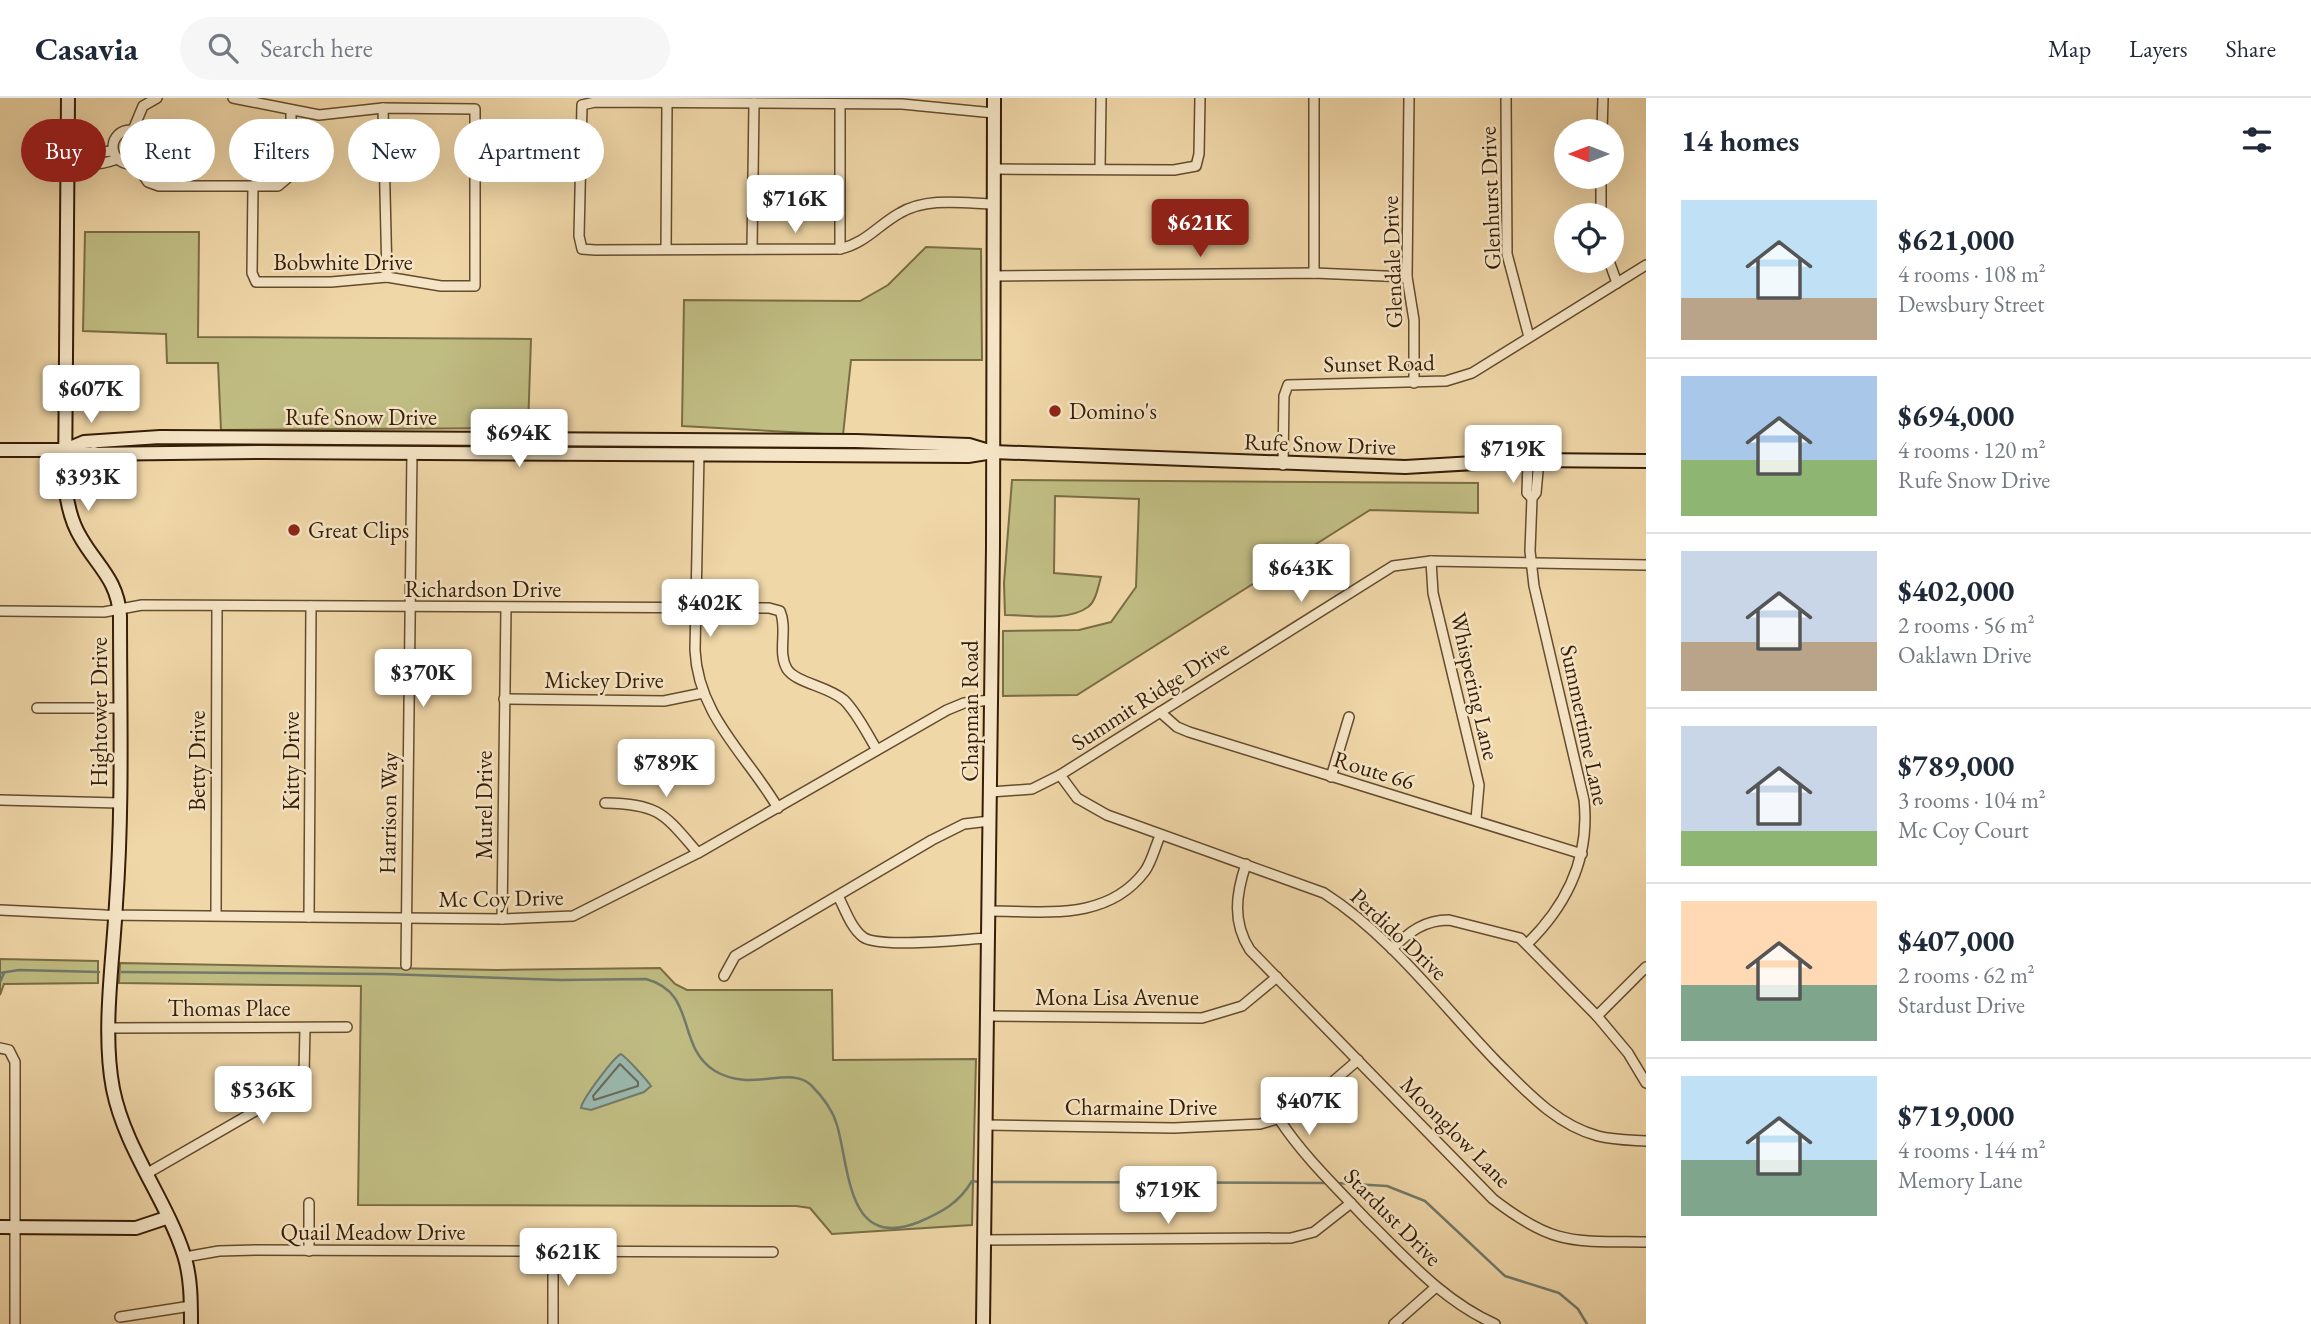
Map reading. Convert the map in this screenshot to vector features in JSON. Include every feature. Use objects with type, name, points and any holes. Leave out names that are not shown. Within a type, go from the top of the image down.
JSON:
[{"type":"main road","name":"Hightower Drive","points":[[68,98],[68,119]]},
{"type":"main road","name":"Chapman Road","points":[[983,1324],[990,821],[994,98]]},
{"type":"main road","name":"Hightower Drive","points":[[69,182],[65,485],[75,526],[106,572],[120,609],[119,803],[111,983],[113,1090],[146,1174],[185,1257],[191,1324]]},
{"type":"main road","name":"Rufe Snow Drive","points":[[65,450],[84,442],[160,437],[856,441],[969,446],[993,452],[1283,465],[1405,467],[1534,460],[1646,461]]},
{"type":"main road","name":"Rufe Snow Drive","points":[[0,450],[94,453],[968,456],[993,452]]},
{"type":"main road","points":[[65,485],[77,467],[94,453]]},
{"type":"main road","points":[[0,1227],[136,1228],[166,1218]]},
{"type":"street","points":[[138,119],[143,106],[157,98]]},
{"type":"street","points":[[233,98],[319,116],[383,108],[387,277]]},
{"type":"street","points":[[1100,169],[1101,98]]},
{"type":"street","points":[[993,169],[1174,170],[1196,166],[1199,154],[1200,98]]},
{"type":"street","points":[[1314,98],[1314,273]]},
{"type":"street","name":"Glendale Drive","points":[[1409,98],[1407,277],[1414,320],[1414,383]]},
{"type":"street","name":"Glenhurst Drive","points":[[1506,98],[1507,254],[1529,337]]},
{"type":"street","points":[[1602,119],[1603,98]]},
{"type":"street","points":[[993,204],[940,203],[915,206],[901,212],[857,245],[839,249],[582,248],[579,236],[582,105],[595,102],[902,104],[994,113]]},
{"type":"street","points":[[752,249],[754,103]]},
{"type":"street","points":[[666,249],[667,104]]},
{"type":"street","points":[[839,249],[840,104]]},
{"type":"street","name":"Bobwhite Drive","points":[[253,186],[253,278],[256,282],[300,283],[387,277],[441,286],[475,286],[475,109],[383,108]]},
{"type":"street","points":[[148,182],[159,186],[278,186],[291,175],[291,110]]},
{"type":"street","points":[[106,162],[115,155],[117,135],[120,134]]},
{"type":"street","points":[[115,155],[120,157]]},
{"type":"street","name":"Sunset Road","points":[[1283,465],[1284,396],[1288,385],[1446,382],[1472,373],[1646,265]]},
{"type":"street","points":[[993,276],[1314,273],[1407,277]]},
{"type":"street","points":[[1613,273],[1617,283]]},
{"type":"street","name":"Harrison Way","points":[[406,965],[408,608],[412,452]]},
{"type":"street","points":[[699,454],[696,667],[703,693],[716,722],[754,770],[778,807]]},
{"type":"street","name":"Summertime Lane","points":[[1527,944],[1547,925],[1562,900],[1582,854],[1586,830],[1584,800],[1531,561],[1532,498],[1536,493],[1534,460]]},
{"type":"street","name":"Summit Ridge Drive","points":[[990,792],[1032,789],[1060,775],[1393,566],[1431,561],[1646,565]]},
{"type":"street","name":"Whispering Lane","points":[[1431,561],[1433,593],[1479,785],[1476,819]]},
{"type":"street","name":"Richardson Drive","points":[[0,611],[104,612],[142,605],[780,611],[784,620],[783,659],[787,669],[793,676],[822,686],[843,700],[877,750]]},
{"type":"street","name":"Betty Drive","points":[[216,915],[217,606]]},
{"type":"street","name":"Kitty Drive","points":[[309,917],[311,606]]},
{"type":"street","name":"Murel Drive","points":[[502,919],[506,608]]},
{"type":"street","name":"Mickey Drive","points":[[504,699],[664,701],[703,693]]},
{"type":"street","name":"Mc Coy Drive","points":[[0,910],[115,915],[502,919],[556,918],[581,914],[698,853],[947,710],[964,703],[990,700]]},
{"type":"street","points":[[37,708],[121,708]]},
{"type":"street","name":"Route 66","points":[[1160,712],[1177,727],[1189,732],[1582,854]]},
{"type":"street","points":[[1331,777],[1349,717]]},
{"type":"street","name":"Perdido Drive","points":[[1060,775],[1077,798],[1095,810],[1160,836],[1324,893],[1346,907],[1392,949],[1485,1050],[1550,1111],[1598,1136],[1646,1141]]},
{"type":"street","points":[[0,800],[119,803]]},
{"type":"street","points":[[605,803],[628,803],[659,811],[698,853]]},
{"type":"street","points":[[724,976],[735,956],[953,830],[976,821],[990,821]]},
{"type":"street","points":[[988,911],[1091,909],[1125,889],[1145,871],[1160,836]]},
{"type":"street","name":"Moonglow Lane","points":[[1246,864],[1238,889],[1239,928],[1250,950],[1460,1167],[1520,1220],[1538,1230],[1567,1240],[1646,1242]]},
{"type":"street","points":[[838,896],[854,926],[870,940],[899,943],[988,938]]},
{"type":"street","points":[[1392,949],[1419,926],[1439,920],[1449,920],[1493,933],[1505,933],[1527,944],[1628,1052],[1646,1083]]},
{"type":"street","points":[[1597,1016],[1646,967]]},
{"type":"street","name":"Mona Lisa Avenue","points":[[987,1016],[1202,1018],[1242,1006],[1277,977]]},
{"type":"street","name":"Thomas Place","points":[[111,1028],[347,1027]]},
{"type":"street","points":[[146,1174],[297,1087],[304,1075],[305,1028]]},
{"type":"street","points":[[0,1048],[9,1050],[15,1062],[16,1324]]},
{"type":"street","name":"Charmaine Drive","points":[[986,1125],[1220,1128],[1260,1124],[1279,1119],[1307,1104],[1358,1060]]},
{"type":"street","name":"Stardust Drive","points":[[1279,1119],[1297,1146],[1319,1170],[1436,1287],[1475,1315],[1495,1324]]},
{"type":"street","points":[[309,1203],[309,1251]]},
{"type":"street","points":[[984,1240],[1291,1238],[1314,1233],[1351,1203]]},
{"type":"street","name":"Quail Meadow Drive","points":[[185,1257],[219,1251],[773,1252]]},
{"type":"street","points":[[553,1251],[553,1324]]},
{"type":"street","points":[[1394,1324],[1436,1287]]},
{"type":"street","points":[[120,1317],[191,1306]]},
{"type":"shaded area","points":[[85,232],[199,232],[198,337],[531,339],[528,428],[221,430],[218,363],[167,363],[166,334],[83,331]]},
{"type":"shaded area","points":[[926,247],[981,249],[982,360],[851,360],[843,435],[682,426],[684,300],[860,301],[888,285]]},
{"type":"shaded area","points":[[1012,480],[1478,483],[1478,513],[1370,510],[1077,695],[1003,696],[1003,631],[1079,630],[1111,622],[1136,587],[1139,499],[1055,496],[1054,573],[1101,577],[1095,598],[1088,607],[1070,615],[1005,615],[1004,583]]},
{"type":"shaded area","points":[[0,959],[98,961],[98,983],[4,984],[0,995]]},
{"type":"shaded area","points":[[120,963],[497,970],[660,968],[675,984],[687,990],[832,990],[833,1060],[976,1059],[972,1225],[832,1234],[810,1208],[796,1206],[358,1205],[361,986],[119,983]]},
{"type":"water","points":[[621,1054],[651,1086],[644,1092],[591,1110],[581,1108],[599,1078]]},
{"type":"waterway","points":[[0,973],[19,970],[99,972]]},
{"type":"waterway","points":[[122,972],[385,974],[561,980],[646,979],[662,986],[673,996],[695,1048],[715,1071],[743,1080],[792,1077],[815,1089],[835,1120],[856,1201],[865,1216],[878,1225],[895,1228],[919,1222],[949,1206],[972,1181],[979,1182]]},
{"type":"waterway","points":[[0,982],[4,973]]},
{"type":"waterway","points":[[989,1182],[1329,1183]]},
{"type":"waterway","points":[[1336,1183],[1387,1186],[1425,1201],[1505,1276],[1559,1293],[1578,1309],[1587,1324]]},
{"type":"place","name":"Domino's","points":[[1055,411]]},
{"type":"place","name":"Great Clips","points":[[294,530]]}]
